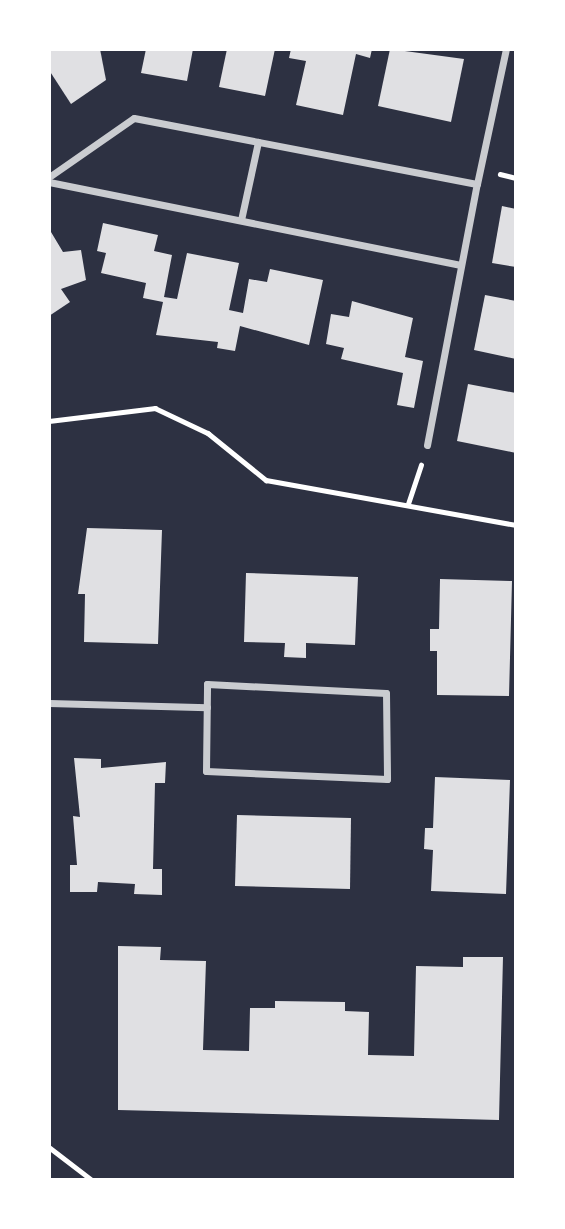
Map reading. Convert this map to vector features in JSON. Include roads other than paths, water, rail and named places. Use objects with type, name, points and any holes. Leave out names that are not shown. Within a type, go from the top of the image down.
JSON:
[{"type":"street","points":[[427,445],[506,49]]},
{"type":"street","points":[[49,179],[134,118],[477,184]]},
{"type":"street","points":[[241,220],[258,142]]},
{"type":"street","points":[[49,179],[461,265]]},
{"type":"street","points":[[207,684],[386,693],[387,779],[206,771],[207,707],[207,684]]},
{"type":"street","points":[[49,703],[207,707]]}]
